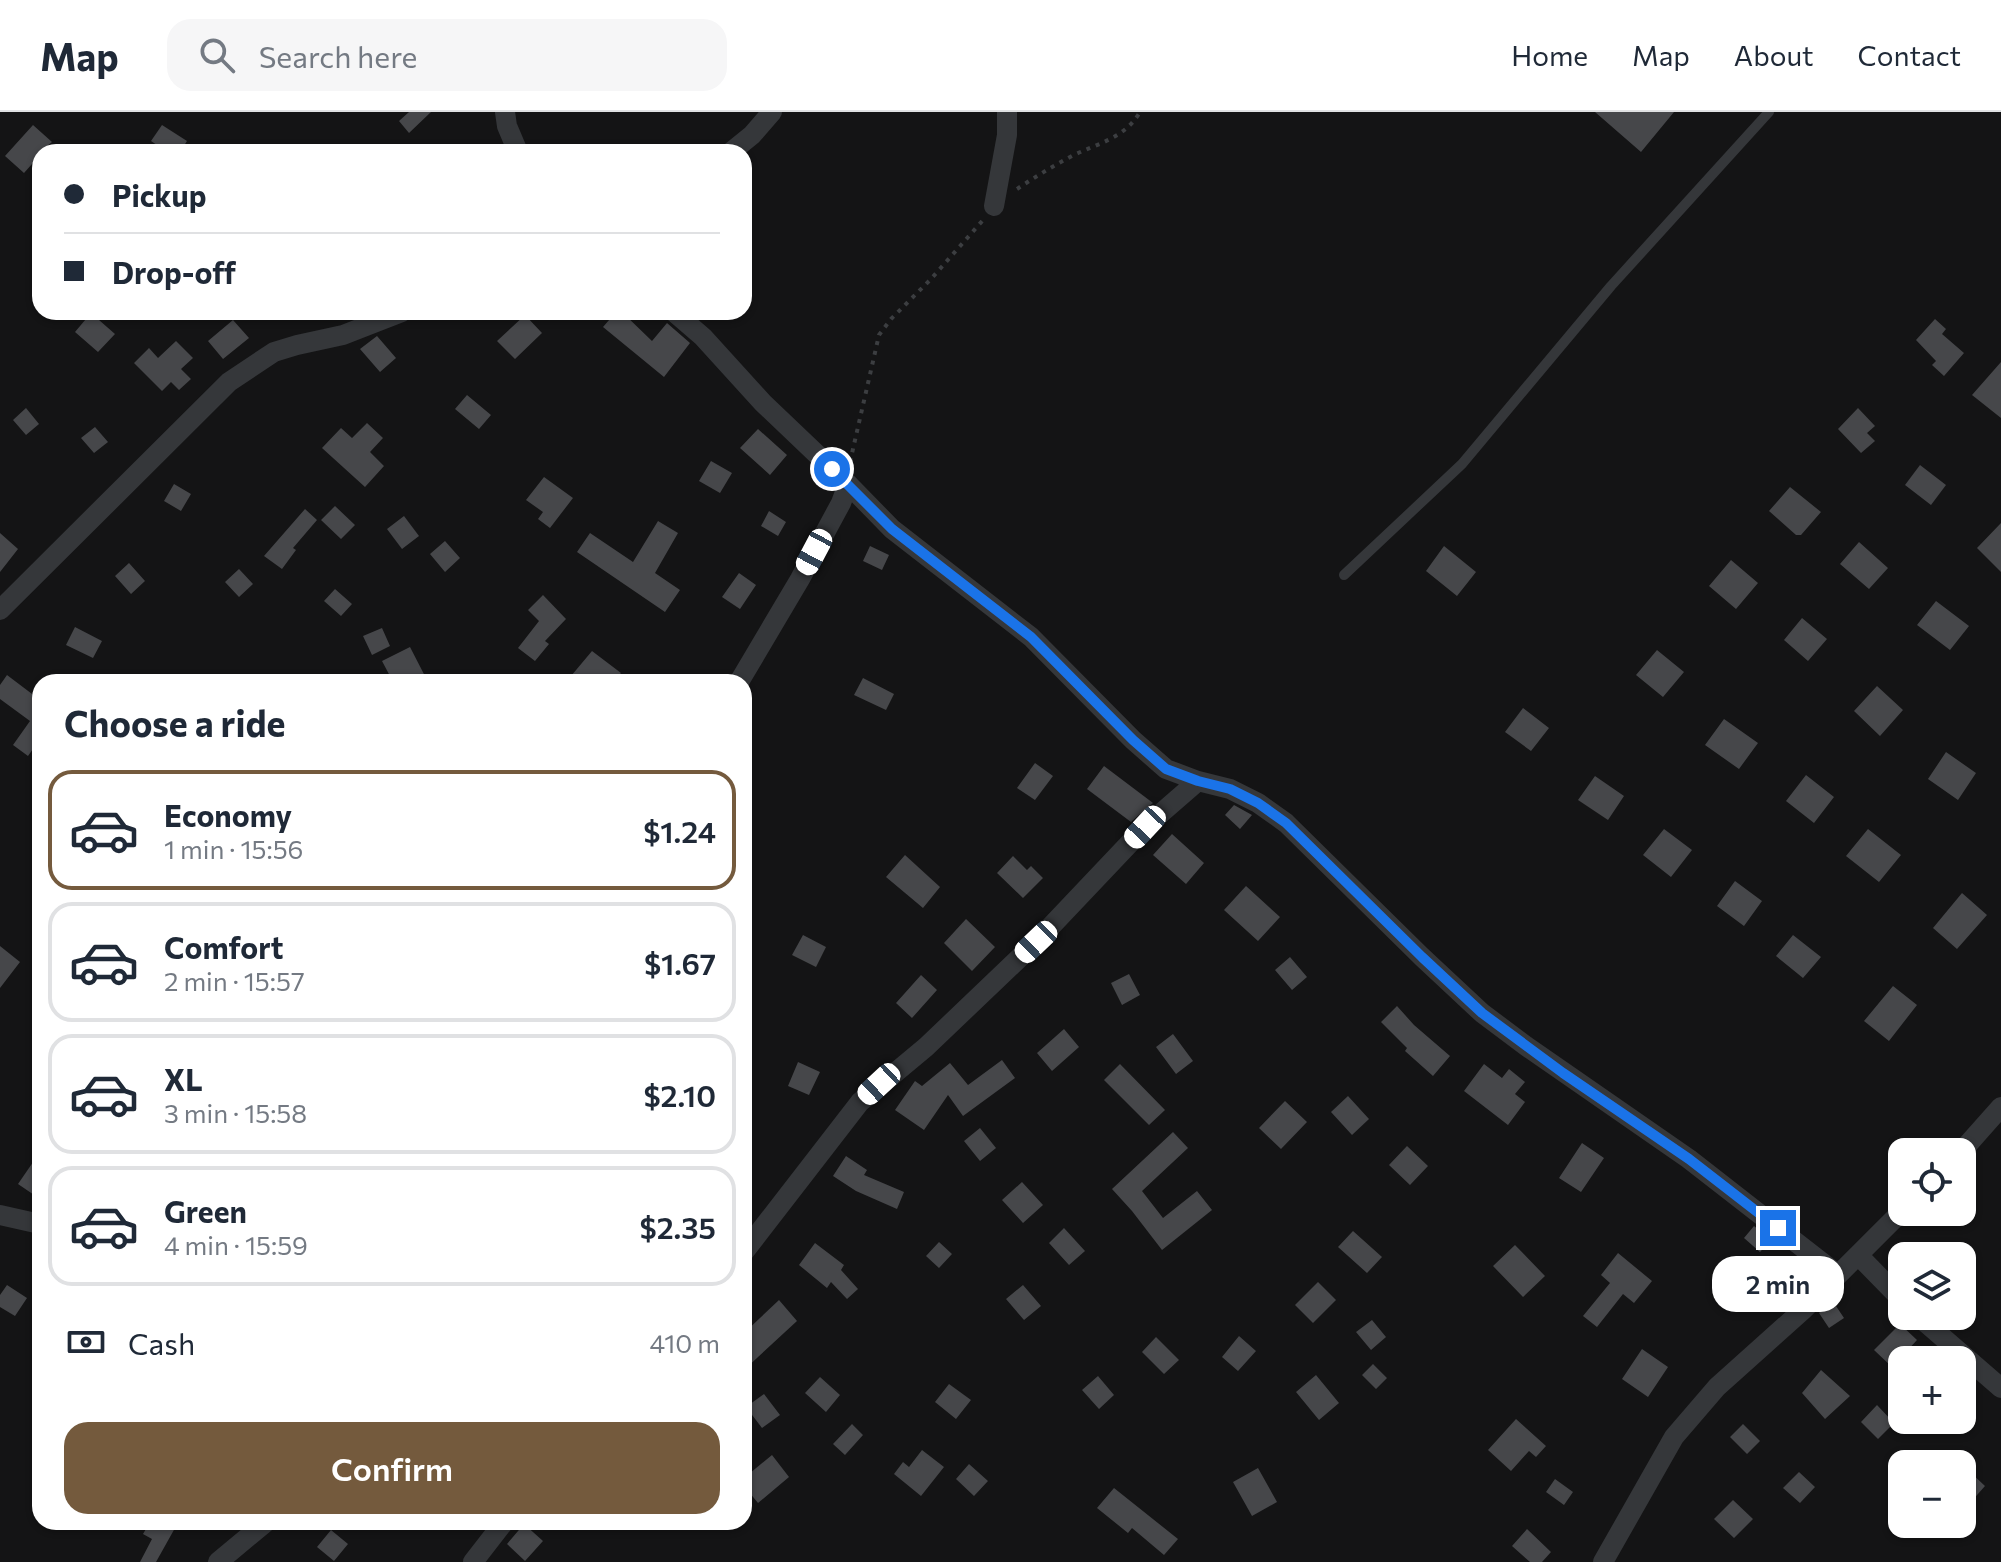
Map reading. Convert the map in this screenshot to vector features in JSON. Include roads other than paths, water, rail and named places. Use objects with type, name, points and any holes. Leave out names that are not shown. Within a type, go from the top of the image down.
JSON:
[{"type":"street","points":[[505,112],[515,144]]},
{"type":"street","points":[[741,144],[772,112]]},
{"type":"street","points":[[994,206],[1007,135],[1007,112]]},
{"type":"street","points":[[0,610],[229,382],[274,352],[343,335],[381,320]]},
{"type":"street","points":[[682,320],[892,529],[1031,637],[1166,769],[1230,789],[1258,803],[1286,823],[1482,1013],[1689,1159],[1838,1275]]},
{"type":"street","points":[[744,674],[800,579],[848,484]]},
{"type":"street","points":[[752,1242],[860,1102],[937,1037],[1036,942],[1145,827],[1198,781]]},
{"type":"street","points":[[1973,1138],[2001,1107]]},
{"type":"street","points":[[0,1215],[32,1222]]},
{"type":"street","points":[[1603,1562],[1674,1437],[1717,1387],[1888,1225]]},
{"type":"street","points":[[1858,1255],[1888,1286]]},
{"type":"street","points":[[1934,1330],[2001,1388]]},
{"type":"street","points":[[218,1562],[256,1530]]},
{"type":"street","points":[[473,1562],[498,1530]]},
{"type":"lane","points":[[1344,575],[1462,464],[1611,286],[1769,112]]}]
